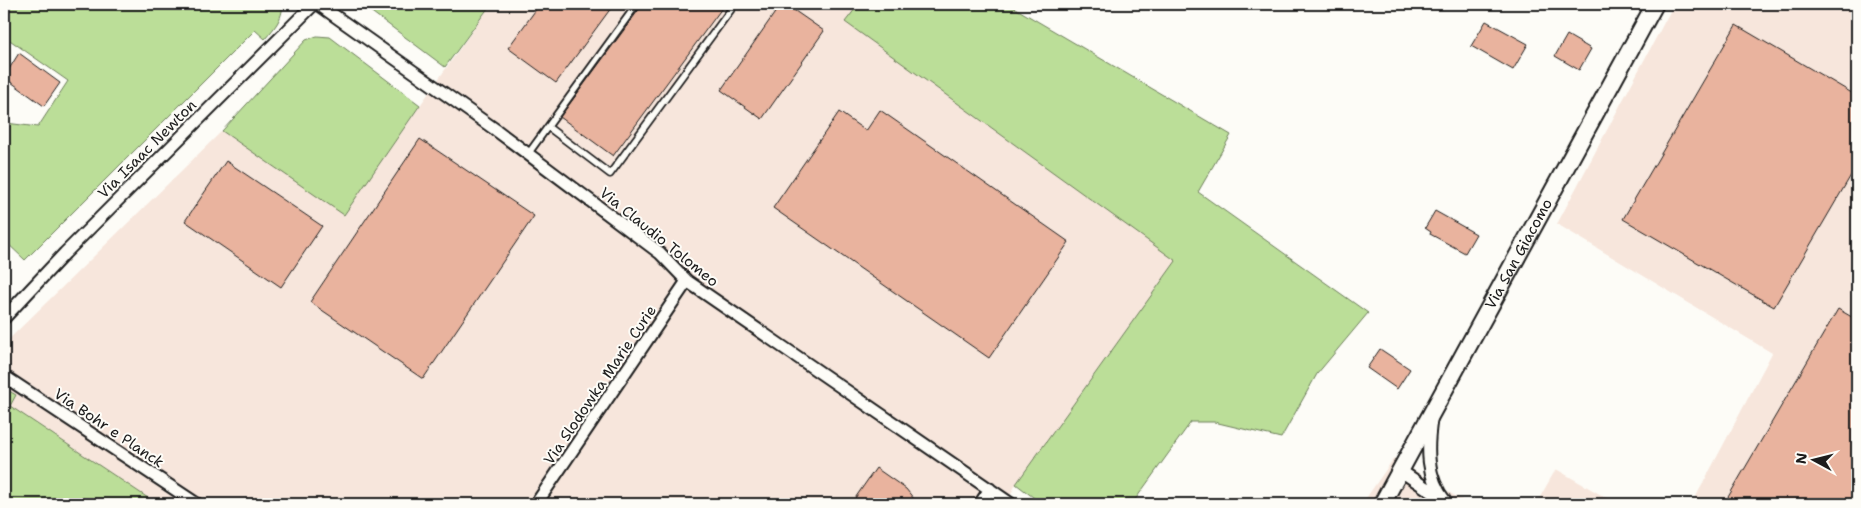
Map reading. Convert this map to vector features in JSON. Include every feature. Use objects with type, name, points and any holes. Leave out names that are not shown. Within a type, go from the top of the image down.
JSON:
[{"type":"street","name":"Via Isaac Newton","points":[[4,318],[65,253],[314,4]]},
{"type":"street","name":"Via Claudio Tolomeo","points":[[318,4],[528,154],[660,253],[687,281],[1010,504]]},
{"type":"street","name":"Via San Giacomo","points":[[1382,504],[1655,4]]},
{"type":"street","name":"Via Slodowka Marie Curie","points":[[536,504],[687,281]]},
{"type":"street","name":"Via Bohr e Planck","points":[[4,376],[197,504]]},
{"type":"street","points":[[1432,415],[1428,444],[1430,471],[1437,491],[1448,503]]},
{"type":"street","points":[[1401,472],[1448,503]]},
{"type":"street","points":[[980,504],[990,490]]},
{"type":"lane","points":[[528,154],[637,4]]},
{"type":"lane","points":[[548,127],[610,174],[735,4]]},
{"type":"shaded area","points":[[491,4],[859,4],[846,22],[1177,261],[1016,484],[1006,504],[157,504],[10,406],[16,395],[4,387],[4,344],[222,131],[344,214]]},
{"type":"shaded area","points":[[1674,4],[1857,4],[1857,504],[1692,504],[1772,353],[1557,224]]},
{"type":"shaded area","points":[[1394,458],[1468,504],[1362,504]]},
{"type":"shaded area","points":[[1556,469],[1617,504],[1536,504]]},
{"type":"green space","points":[[4,4],[283,4],[280,19],[265,39],[255,30],[25,260],[4,240],[4,126],[6,123],[38,127],[68,81],[4,36]]},
{"type":"green space","points":[[361,4],[491,4],[445,67]]},
{"type":"green space","points":[[859,4],[1008,4],[1231,135],[1198,192],[1368,313],[1317,374],[1281,438],[1214,422],[1191,422],[1132,504],[1042,504],[1016,484],[1176,261],[845,22]]},
{"type":"green space","points":[[317,36],[330,37],[420,105],[344,215],[222,131],[306,40]]},
{"type":"green space","points":[[4,388],[16,395],[10,406],[157,504],[4,504]]},
{"type":"building","points":[[540,4],[614,4],[556,83],[508,48]]},
{"type":"building","points":[[643,4],[725,4],[613,156],[560,117]]},
{"type":"building","points":[[781,4],[785,4],[824,31],[762,119],[721,90]]},
{"type":"building","points":[[1486,21],[1528,44],[1513,70],[1471,46]]},
{"type":"building","points":[[1736,25],[1857,96],[1857,165],[1774,307],[1623,219]]},
{"type":"building","points":[[1567,35],[1591,49],[1579,70],[1555,56]]},
{"type":"building","points":[[19,53],[60,83],[44,106],[4,77]]},
{"type":"building","points":[[880,110],[1069,242],[989,358],[773,208],[839,112],[866,131]]},
{"type":"building","points":[[420,139],[534,216],[423,379],[310,302]]},
{"type":"building","points":[[226,161],[322,226],[281,287],[185,221]]},
{"type":"building","points":[[1435,211],[1476,234],[1465,253],[1430,234],[1431,232],[1425,228]]},
{"type":"building","points":[[1838,309],[1857,320],[1857,504],[1724,504]]},
{"type":"building","points":[[1380,349],[1410,369],[1397,389],[1367,368]]},
{"type":"building","points":[[876,468],[906,489],[918,504],[851,504]]}]
